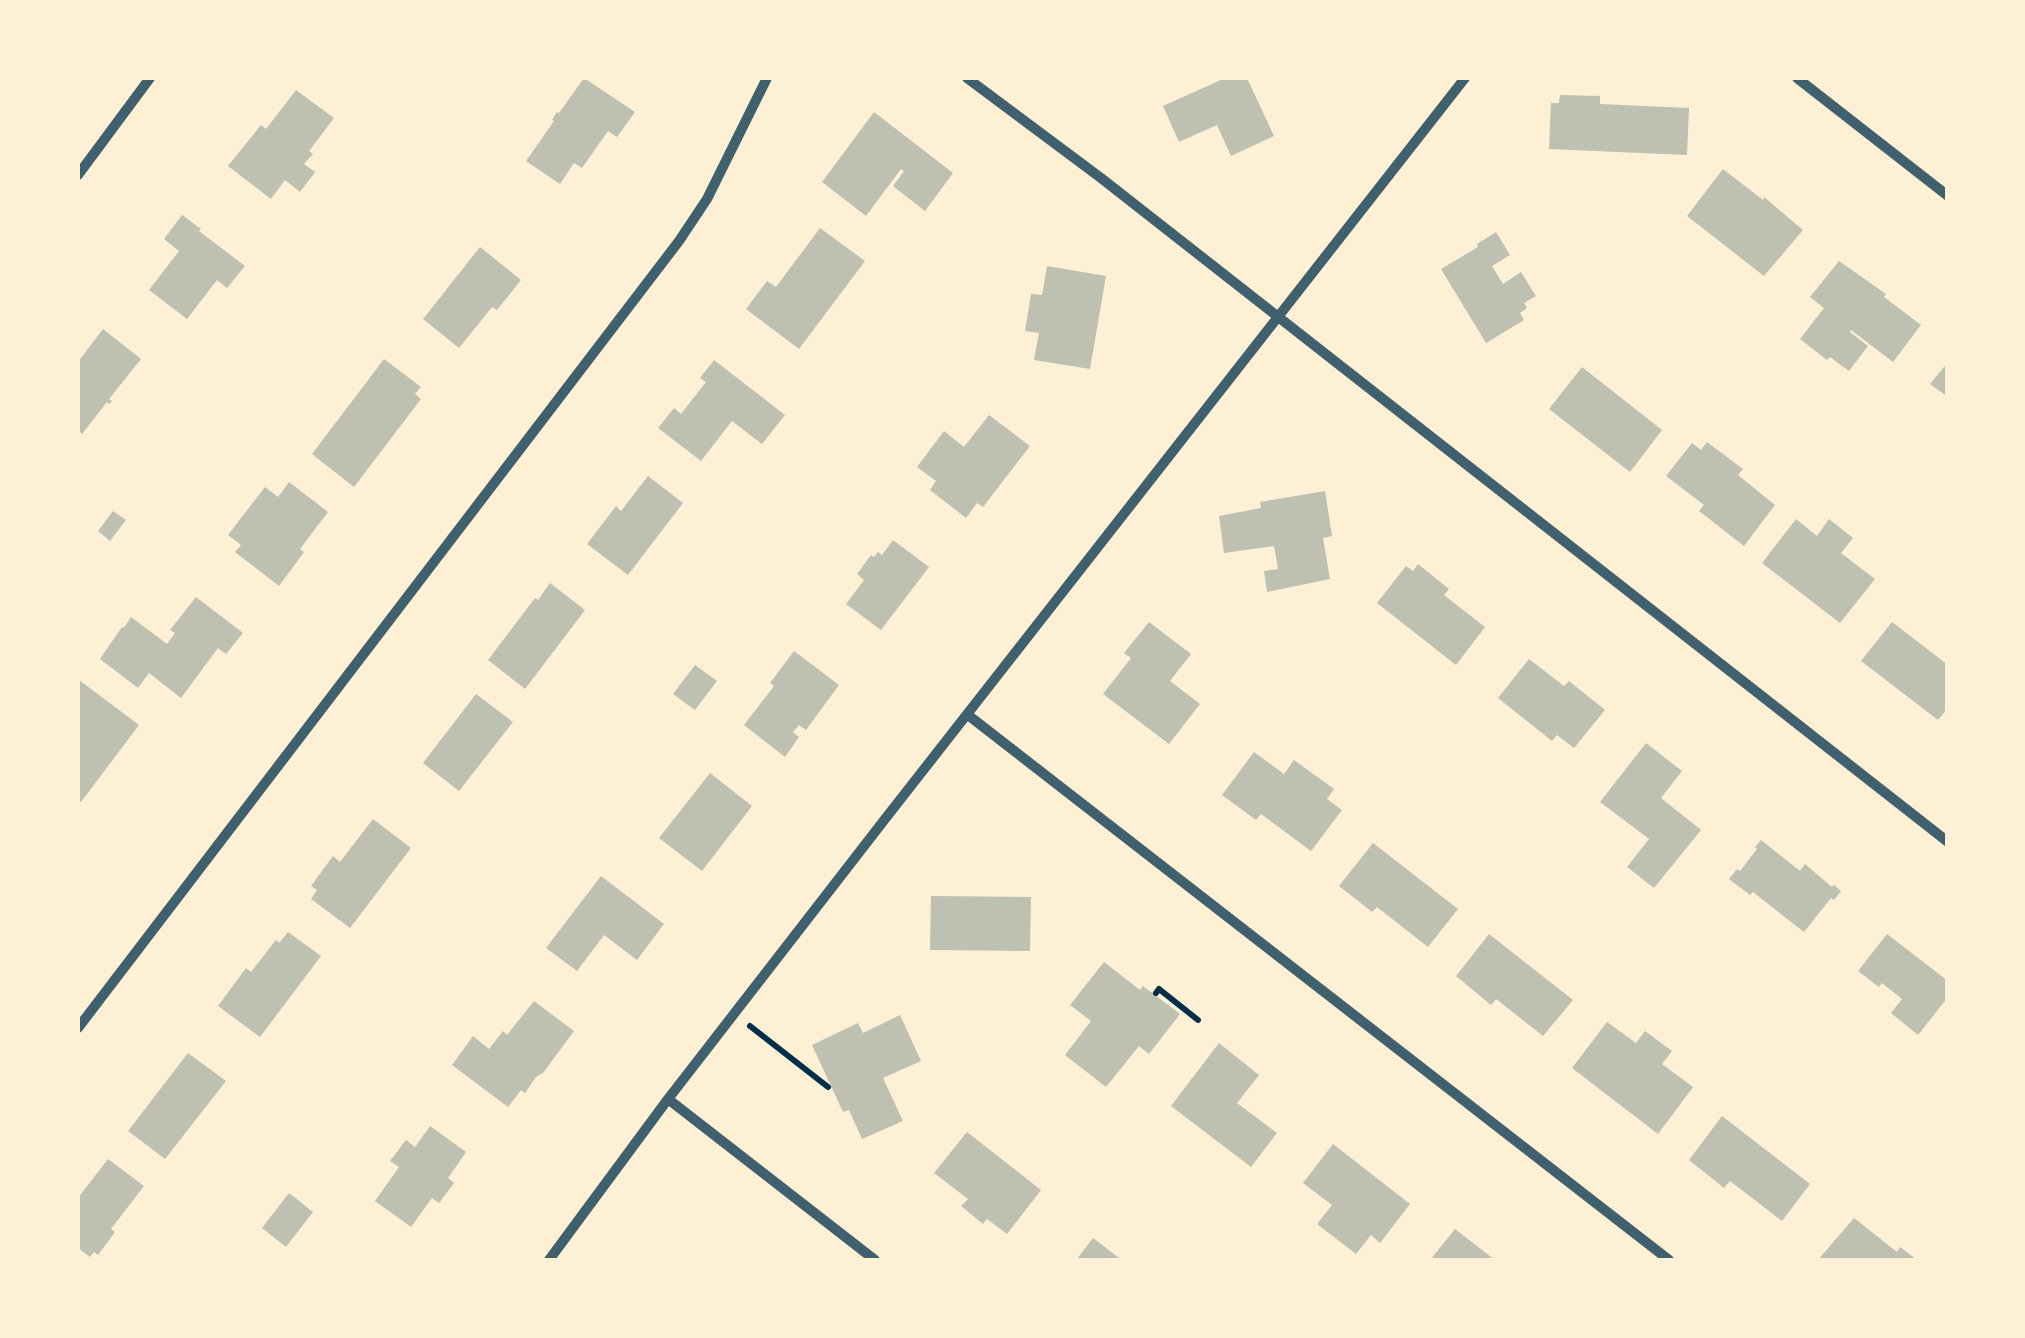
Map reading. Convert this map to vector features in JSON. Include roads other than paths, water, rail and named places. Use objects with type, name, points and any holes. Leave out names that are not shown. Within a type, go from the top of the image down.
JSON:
[{"type":"street","points":[[78,175],[150,78]]},
{"type":"street","points":[[78,1028],[669,256],[707,199],[768,78]]},
{"type":"street","points":[[967,78],[1101,178],[1948,842]]},
{"type":"street","points":[[549,1260],[668,1099],[1465,78]]},
{"type":"street","points":[[1797,78],[1948,196]]},
{"type":"street","points":[[968,715],[1670,1260]]},
{"type":"street","points":[[668,1099],[875,1260]]}]
